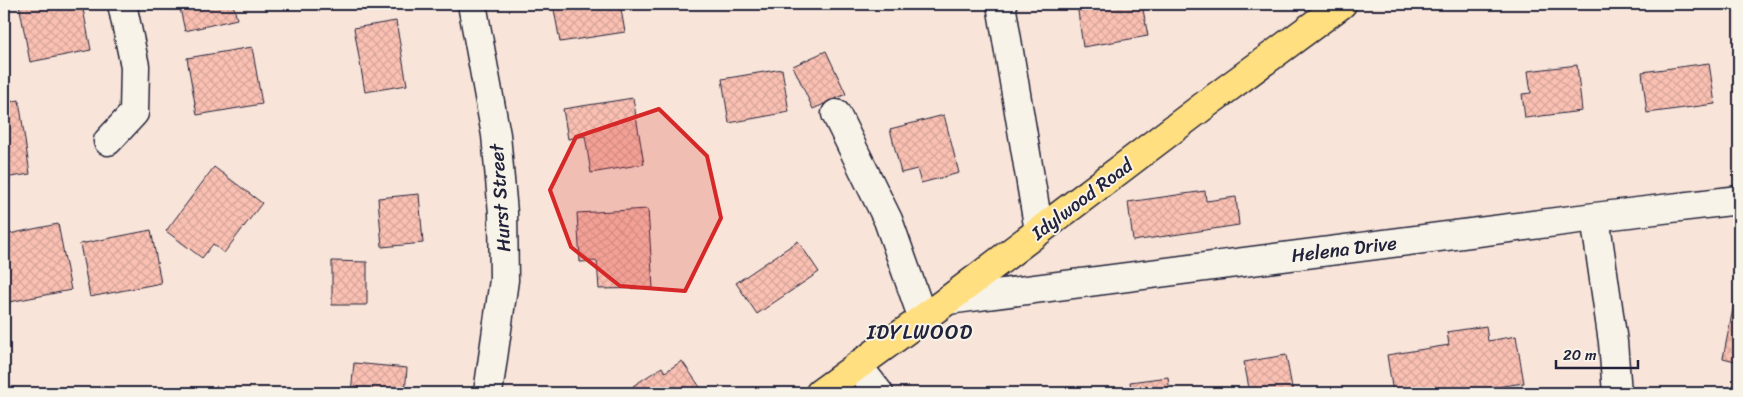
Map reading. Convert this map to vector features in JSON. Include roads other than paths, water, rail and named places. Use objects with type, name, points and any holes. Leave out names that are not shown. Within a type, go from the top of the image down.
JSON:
[{"type":"main road","name":"Idylwood Road","points":[[820,393],[923,319],[1205,105],[1342,4]]},
{"type":"street","points":[[108,141],[134,113],[135,66],[122,4]]},
{"type":"street","name":"Hurst Street","points":[[472,4],[496,135],[503,214],[504,280],[488,393]]},
{"type":"street","points":[[1001,4],[1040,231]]},
{"type":"street","points":[[836,114],[888,220],[923,319]]},
{"type":"street","name":"Helena Drive","points":[[948,300],[1739,200]]},
{"type":"street","points":[[1595,217],[1613,342],[1617,393]]},
{"type":"street","points":[[858,366],[878,393]]},
{"type":"district","name":"IDYLWOOD","points":[[920,332]]}]
